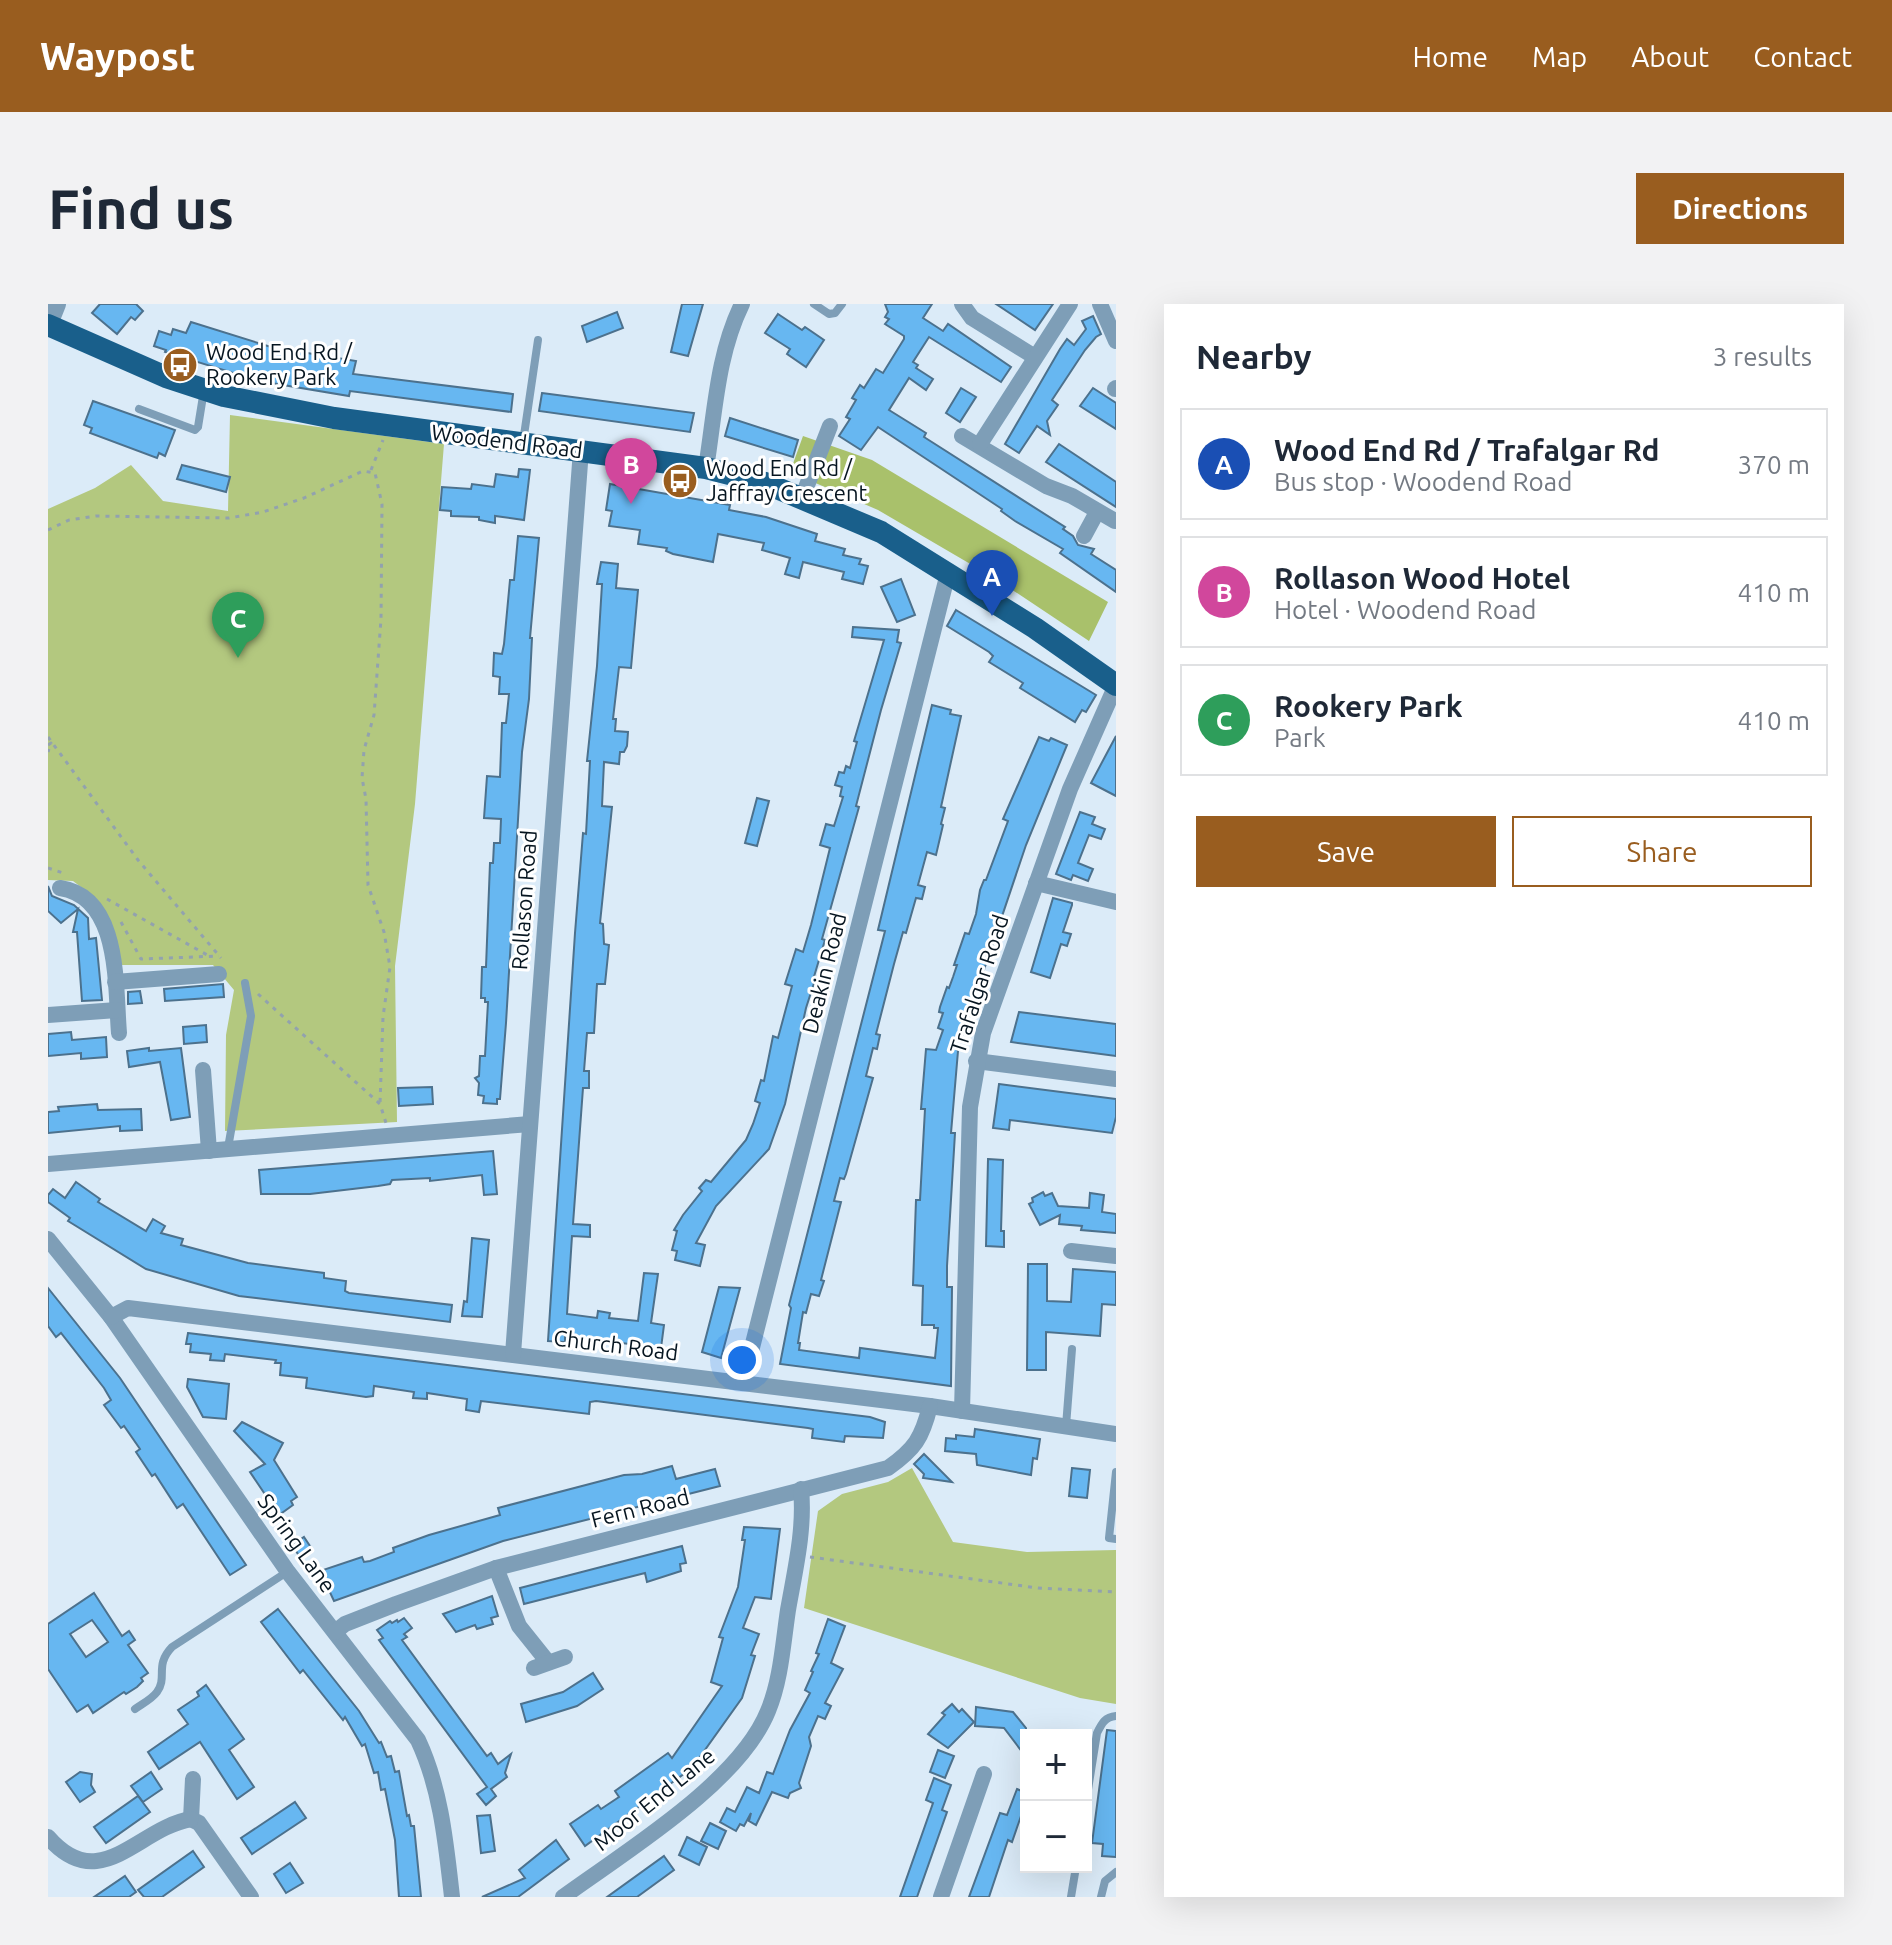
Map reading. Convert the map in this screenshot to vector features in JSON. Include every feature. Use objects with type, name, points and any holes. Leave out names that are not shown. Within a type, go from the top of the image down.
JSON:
[{"type":"main road","name":"Woodend Road","points":[[48,325],[166,377],[224,396],[389,426],[706,468],[765,483],[881,532],[1035,628],[1116,685]]},
{"type":"street","points":[[48,325],[56,304]]},
{"type":"street","points":[[706,468],[721,367],[731,327],[742,304]]},
{"type":"street","points":[[962,304],[972,318],[1035,357]]},
{"type":"street","points":[[980,444],[1070,304]]},
{"type":"street","points":[[1100,304],[1116,341]]},
{"type":"street","points":[[802,498],[830,426]]},
{"type":"street","points":[[962,436],[1046,486],[1072,496],[1115,521]]},
{"type":"street","name":"Rollason Road","points":[[513,1354],[581,450]]},
{"type":"street","points":[[1084,536],[1097,512]]},
{"type":"street","name":"Deakin Road","points":[[743,1383],[948,573]]},
{"type":"street","name":"Trafalgar Road","points":[[962,1411],[970,1107],[976,1061],[983,1033],[1070,789],[1116,685]]},
{"type":"street","points":[[61,880],[83,895],[101,916],[112,950],[119,1033]]},
{"type":"street","points":[[1036,883],[1116,902]]},
{"type":"street","points":[[115,982],[219,974]]},
{"type":"street","points":[[48,1015],[117,1010]]},
{"type":"street","points":[[976,1061],[1116,1079]]},
{"type":"street","points":[[203,1070],[209,1151]]},
{"type":"street","points":[[48,1164],[530,1124]]},
{"type":"street","name":"Spring Lane","points":[[48,1239],[111,1317],[288,1572],[418,1740],[429,1765],[444,1831],[452,1897]]},
{"type":"street","points":[[1071,1251],[1116,1256]]},
{"type":"street","name":"Church Road","points":[[111,1317],[128,1308],[930,1406],[1116,1434]]},
{"type":"street","name":"Fern Road","points":[[335,1632],[358,1619],[496,1568],[888,1468],[918,1443],[930,1406]]},
{"type":"street","name":"Moor End Lane","points":[[563,1897],[724,1775],[741,1756],[768,1711],[797,1555],[803,1509],[801,1489]]},
{"type":"street","points":[[496,1568],[519,1626],[540,1665],[565,1657]]},
{"type":"street","points":[[941,1897],[984,1774]]},
{"type":"street","points":[[191,1819],[193,1779]]},
{"type":"street","points":[[52,1832],[65,1860],[80,1866],[107,1865],[180,1821],[191,1819],[199,1823],[251,1897]]},
{"type":"lane","points":[[814,304],[829,314],[835,313],[842,304]]},
{"type":"lane","points":[[523,443],[538,340]]},
{"type":"lane","points":[[139,409],[195,430],[204,390]]},
{"type":"lane","points":[[228,1148],[251,1016],[245,983]]},
{"type":"lane","points":[[1066,1427],[1072,1349]]},
{"type":"lane","points":[[1116,1472],[1109,1538],[1116,1539]]},
{"type":"lane","points":[[135,1709],[156,1694],[160,1687],[163,1657],[172,1647],[288,1572]]},
{"type":"lane","points":[[1086,1801],[1097,1733],[1102,1722],[1116,1716]]},
{"type":"lane","points":[[1101,1897],[1105,1881],[1116,1872]]},
{"type":"lane","points":[[1071,1897],[1075,1873]]},
{"type":"path","points":[[370,471],[389,426]]},
{"type":"path","points":[[48,530],[69,520],[96,516],[229,518],[263,512],[304,498],[363,471],[375,473],[382,504],[381,619],[374,715],[364,750],[362,778],[366,799],[368,885],[384,932],[390,967],[383,1017],[380,1104],[390,1135]]},
{"type":"path","points":[[48,737],[50,744],[138,860],[219,956],[380,1104]]},
{"type":"path","points":[[48,752],[50,744]]},
{"type":"path","points":[[48,868],[61,880]]},
{"type":"path","points":[[98,892],[209,956]]},
{"type":"path","points":[[108,900],[141,959],[219,956]]},
{"type":"path","points":[[797,1555],[1038,1588],[1116,1592]]},
{"type":"green space","points":[[230,415],[444,444],[415,804],[395,966],[397,1122],[225,1131],[226,1035],[234,990],[213,965],[119,965],[89,893],[73,881],[48,880],[48,509],[95,488],[131,465],[163,501],[228,511]]},
{"type":"green space","points":[[803,436],[872,460],[1108,602],[1089,641],[996,579],[878,510],[790,472]]},
{"type":"green space","points":[[912,1468],[953,1542],[1027,1552],[1116,1550],[1116,1704],[1080,1698],[804,1608],[818,1511],[842,1494],[888,1482]]},
{"type":"building","points":[[100,304],[136,304],[143,311],[135,320],[131,317],[117,334],[92,313]]},
{"type":"building","points":[[682,304],[703,304],[688,356],[671,352]]},
{"type":"building","points":[[885,304],[932,304],[923,318],[943,331],[948,324],[1011,367],[1001,382],[929,337],[913,362],[918,365],[916,368],[933,379],[926,390],[909,378],[889,410],[926,433],[924,437],[1065,527],[1063,529],[1073,536],[1078,545],[1094,549],[1091,554],[1116,570],[1116,592],[1060,553],[1063,549],[1015,521],[1002,509],[878,427],[861,450],[839,436],[850,419],[846,417],[860,385],[864,388],[876,369],[883,373],[904,339],[885,324],[889,319],[885,317],[888,312]]},
{"type":"building","points":[[996,304],[1053,304],[1035,330]]},
{"type":"building","points":[[617,312],[623,328],[587,342],[582,326]]},
{"type":"building","points":[[778,314],[824,340],[806,367],[787,354],[790,349],[765,333]]},
{"type":"building","points":[[1093,316],[1101,334],[1085,350],[1052,400],[1058,405],[1047,421],[1050,435],[1037,426],[1019,453],[1005,444],[1060,349],[1067,339],[1074,345],[1086,329],[1082,321]]},
{"type":"building","points":[[191,322],[271,347],[356,361],[353,374],[513,394],[511,412],[350,391],[349,396],[259,381],[154,346],[159,331],[171,335],[173,329],[186,333]]},
{"type":"building","points":[[961,388],[976,397],[960,422],[946,413]]},
{"type":"building","points":[[1093,388],[1116,403],[1116,429],[1080,406]]},
{"type":"building","points":[[542,393],[694,413],[690,432],[539,411]]},
{"type":"building","points":[[93,401],[175,430],[165,456],[159,453],[157,458],[90,433],[92,428],[84,425]]},
{"type":"building","points":[[730,418],[798,440],[793,457],[725,436]]},
{"type":"building","points":[[1059,444],[1116,482],[1116,507],[1046,462]]},
{"type":"building","points":[[182,465],[230,477],[226,492],[177,479]]},
{"type":"building","points":[[519,469],[530,470],[524,520],[495,516],[495,523],[479,520],[479,517],[451,516],[451,511],[440,510],[442,487],[471,489],[472,484],[494,487],[496,474],[518,477]]},
{"type":"building","points":[[610,484],[730,505],[729,510],[766,517],[817,534],[815,541],[845,549],[843,555],[861,559],[859,564],[868,566],[863,584],[842,579],[844,572],[803,562],[799,578],[785,574],[790,558],[762,550],[764,543],[718,534],[713,562],[673,554],[666,551],[667,548],[638,544],[640,530],[609,526],[612,511],[606,510]]},
{"type":"building","points":[[518,536],[539,538],[530,638],[529,699],[522,752],[506,1023],[500,1099],[497,1099],[497,1104],[483,1103],[484,1096],[478,1095],[479,1083],[475,1078],[479,1076],[480,1056],[485,1056],[488,1002],[481,998],[482,967],[486,967],[490,863],[493,863],[494,843],[500,843],[501,819],[484,818],[487,776],[500,777],[502,723],[506,723],[509,694],[499,694],[500,677],[493,676],[494,653],[502,654]]},
{"type":"building","points":[[601,562],[618,564],[616,588],[638,590],[631,668],[619,667],[613,719],[616,719],[615,731],[628,732],[627,746],[624,752],[620,752],[619,764],[604,762],[602,806],[612,807],[600,923],[603,924],[604,944],[609,945],[605,984],[597,984],[594,1033],[587,1033],[584,1071],[589,1071],[589,1088],[583,1088],[573,1224],[590,1225],[590,1237],[572,1236],[567,1314],[597,1318],[598,1311],[610,1313],[609,1318],[638,1321],[644,1273],[658,1274],[651,1323],[664,1325],[661,1348],[565,1336],[565,1342],[548,1341],[575,933],[583,833],[586,834],[590,761],[587,761],[597,666],[602,584],[597,584]]},
{"type":"building","points":[[901,579],[915,615],[897,622],[881,587]]},
{"type":"building","points":[[956,610],[1096,695],[1086,712],[1082,710],[1075,722],[1020,688],[1023,683],[989,662],[993,656],[989,652],[947,626]]},
{"type":"building","points":[[853,627],[899,630],[897,642],[901,643],[822,939],[825,940],[785,1104],[769,1149],[716,1206],[696,1243],[705,1245],[700,1266],[675,1260],[677,1251],[672,1250],[677,1231],[674,1230],[702,1191],[699,1188],[706,1180],[711,1182],[746,1140],[753,1124],[760,1103],[755,1101],[761,1080],[764,1081],[773,1036],[778,1038],[792,986],[785,984],[796,949],[803,952],[811,925],[830,848],[820,845],[826,824],[834,826],[843,797],[840,796],[842,787],[835,785],[839,772],[844,773],[846,766],[850,768],[857,742],[854,741],[884,640],[852,637]]},
{"type":"building","points":[[932,705],[961,716],[941,807],[945,808],[943,825],[936,855],[927,852],[918,885],[925,887],[922,899],[916,898],[894,964],[876,1034],[880,1035],[877,1049],[873,1048],[866,1076],[873,1078],[846,1174],[844,1179],[840,1178],[834,1201],[841,1202],[821,1280],[824,1281],[819,1296],[811,1294],[806,1313],[803,1312],[798,1343],[799,1350],[859,1358],[860,1348],[935,1358],[938,1328],[922,1325],[923,1286],[913,1285],[926,1049],[936,1050],[943,1030],[938,1028],[943,1013],[939,1012],[940,1007],[953,977],[965,933],[969,934],[976,914],[980,890],[1008,821],[1003,819],[1039,737],[1049,741],[1051,738],[1067,745],[1026,845],[961,1038],[953,1043],[958,1051],[951,1133],[955,1133],[947,1266],[947,1287],[952,1287],[951,1386],[780,1364],[791,1308],[789,1305],[885,931],[878,930]]},
{"type":"building","points":[[1116,736],[1116,796],[1091,783]]},
{"type":"building","points":[[757,798],[769,801],[757,846],[745,843]]},
{"type":"building","points":[[1080,812],[1095,817],[1092,824],[1105,829],[1101,839],[1089,835],[1078,863],[1093,869],[1088,881],[1073,875],[1071,880],[1056,874]]},
{"type":"building","points":[[48,886],[52,896],[74,905],[88,918],[89,939],[96,938],[102,1000],[82,1001],[77,932],[73,932],[78,909],[61,923],[48,911]]},
{"type":"building","points":[[1053,898],[1072,903],[1063,932],[1071,934],[1067,946],[1061,944],[1050,978],[1031,972]]},
{"type":"building","points":[[223,984],[224,997],[165,1001],[164,989]]},
{"type":"building","points":[[140,991],[142,1003],[128,1004],[128,992]]},
{"type":"building","points":[[1019,1012],[1116,1024],[1116,1056],[1011,1042]]},
{"type":"building","points":[[206,1025],[207,1042],[184,1044],[183,1027]]},
{"type":"building","points":[[71,1032],[72,1040],[106,1037],[107,1057],[81,1059],[81,1053],[48,1056],[48,1034]]},
{"type":"building","points":[[149,1048],[149,1051],[181,1048],[190,1117],[171,1120],[160,1062],[129,1067],[127,1051]]},
{"type":"building","points":[[999,1084],[1116,1099],[1112,1133],[1010,1120],[1009,1130],[993,1128]]},
{"type":"building","points":[[432,1087],[433,1104],[399,1106],[398,1088]]},
{"type":"building","points":[[97,1104],[98,1110],[141,1109],[142,1130],[120,1131],[120,1126],[48,1133],[48,1112],[59,1111],[58,1107]]},
{"type":"building","points":[[493,1151],[497,1194],[484,1195],[482,1175],[430,1181],[430,1178],[392,1180],[390,1184],[310,1194],[261,1194],[259,1170]]},
{"type":"building","points":[[988,1159],[1003,1160],[1001,1231],[1004,1231],[1004,1247],[986,1246]]},
{"type":"building","points":[[76,1182],[100,1199],[98,1202],[146,1231],[153,1219],[165,1226],[161,1233],[183,1239],[181,1245],[248,1263],[324,1273],[324,1278],[346,1281],[345,1291],[349,1293],[452,1305],[450,1322],[239,1296],[146,1269],[68,1221],[70,1218],[48,1202],[48,1195],[53,1189],[65,1198]]},
{"type":"building","points":[[1043,1192],[1045,1196],[1052,1193],[1058,1206],[1089,1208],[1090,1193],[1104,1195],[1102,1212],[1116,1214],[1116,1233],[1081,1230],[1082,1226],[1059,1224],[1060,1215],[1040,1225],[1029,1204],[1033,1202],[1032,1198]]},
{"type":"building","points":[[472,1238],[489,1240],[482,1317],[462,1316],[464,1301],[467,1302]]},
{"type":"building","points":[[1028,1264],[1047,1264],[1047,1301],[1071,1302],[1073,1269],[1116,1272],[1116,1305],[1102,1304],[1100,1336],[1046,1332],[1046,1370],[1027,1370]]},
{"type":"building","points":[[719,1287],[740,1288],[721,1358],[702,1352]]},
{"type":"building","points":[[48,1288],[120,1378],[246,1565],[230,1575],[183,1504],[177,1508],[155,1474],[152,1476],[136,1452],[140,1449],[104,1405],[111,1400],[104,1388],[61,1333],[56,1337],[48,1326]]},
{"type":"building","points":[[188,1333],[870,1417],[885,1422],[883,1438],[845,1436],[844,1442],[812,1438],[813,1429],[808,1428],[596,1401],[590,1402],[589,1414],[481,1401],[479,1412],[466,1410],[467,1399],[427,1393],[427,1399],[413,1398],[414,1392],[374,1386],[373,1396],[366,1397],[306,1388],[307,1378],[280,1375],[281,1363],[275,1363],[276,1360],[225,1354],[224,1361],[210,1360],[211,1354],[190,1352],[191,1344],[186,1344]]},
{"type":"building","points":[[188,1379],[229,1384],[226,1419],[203,1417],[187,1387]]},
{"type":"building","points":[[242,1422],[283,1443],[274,1460],[297,1497],[291,1501],[293,1505],[279,1515],[250,1472],[265,1464],[234,1431]]},
{"type":"building","points":[[975,1429],[1040,1439],[1031,1475],[977,1465],[976,1454],[945,1451],[946,1438],[956,1439],[956,1435],[974,1437]]},
{"type":"building","points":[[924,1454],[952,1482],[923,1478],[924,1474],[914,1464]]},
{"type":"building","points":[[672,1466],[676,1479],[715,1469],[720,1486],[503,1541],[334,1601],[320,1571],[362,1557],[364,1562],[370,1561],[394,1552],[393,1548],[429,1535],[500,1515],[498,1508],[624,1475]]},
{"type":"building","points":[[1072,1468],[1090,1470],[1087,1498],[1069,1496]]},
{"type":"building","points":[[744,1527],[780,1529],[771,1599],[755,1597],[743,1628],[759,1634],[742,1698],[692,1768],[585,1846],[570,1824],[598,1805],[601,1809],[619,1797],[615,1791],[668,1753],[672,1758],[722,1686],[711,1682],[723,1638],[719,1637],[738,1587]]},
{"type":"building","points":[[304,1537],[312,1549],[300,1557],[292,1545]]},
{"type":"building","points":[[682,1546],[686,1563],[680,1564],[681,1571],[647,1582],[645,1573],[524,1604],[520,1588]]},
{"type":"building","points":[[94,1593],[122,1636],[129,1631],[135,1640],[128,1645],[148,1673],[141,1678],[143,1681],[137,1687],[93,1713],[88,1705],[77,1712],[48,1669],[48,1624]],"holes":[[[92,1620],[108,1642],[86,1657],[70,1634]]]},
{"type":"building","points":[[492,1596],[498,1616],[491,1618],[493,1624],[477,1629],[475,1625],[456,1632],[443,1614]]},
{"type":"building","points":[[278,1609],[359,1711],[381,1742],[387,1757],[391,1756],[395,1772],[399,1771],[407,1816],[411,1826],[414,1826],[421,1897],[399,1897],[395,1840],[385,1789],[381,1790],[378,1772],[374,1773],[365,1744],[362,1746],[345,1717],[343,1720],[303,1670],[300,1673],[261,1622]]},
{"type":"building","points":[[404,1618],[412,1628],[402,1640],[487,1756],[491,1753],[498,1764],[511,1754],[505,1773],[507,1777],[491,1789],[496,1796],[486,1805],[477,1794],[487,1787],[379,1640],[383,1638],[377,1630],[390,1621],[398,1622]]},
{"type":"building","points":[[828,1619],[845,1626],[831,1663],[843,1669],[825,1703],[831,1706],[825,1719],[818,1716],[809,1737],[811,1746],[799,1783],[801,1788],[790,1793],[788,1798],[772,1792],[756,1825],[749,1821],[751,1813],[744,1826],[740,1824],[736,1831],[720,1822],[727,1808],[735,1812],[747,1787],[759,1793],[767,1772],[773,1774],[790,1730],[810,1693],[805,1690]]},
{"type":"building","points":[[593,1673],[603,1689],[577,1706],[526,1722],[521,1704],[563,1692]]},
{"type":"building","points":[[206,1685],[244,1739],[229,1750],[254,1787],[237,1799],[200,1742],[159,1769],[148,1752],[188,1724],[178,1710],[199,1696],[197,1692]]},
{"type":"building","points":[[952,1704],[959,1712],[962,1709],[974,1722],[948,1748],[928,1734]]},
{"type":"building","points":[[976,1707],[1013,1712],[1026,1729],[1020,1729],[1020,1749],[1004,1728],[975,1726]]},
{"type":"building","points":[[1107,1730],[1116,1731],[1116,1857],[1102,1856],[1103,1844],[1092,1843]]},
{"type":"building","points":[[938,1750],[954,1756],[945,1778],[930,1772]]},
{"type":"building","points":[[80,1772],[92,1774],[91,1785],[95,1792],[80,1802],[66,1782]]},
{"type":"building","points":[[151,1772],[162,1789],[143,1802],[131,1786]]},
{"type":"building","points":[[934,1778],[951,1785],[942,1810],[947,1812],[917,1897],[900,1897],[933,1803],[926,1800]]},
{"type":"building","points":[[1017,1789],[1020,1790],[1020,1819],[1012,1842],[1008,1840],[989,1897],[969,1897],[1000,1813],[1007,1815]]},
{"type":"building","points":[[138,1796],[150,1812],[106,1843],[94,1827]]},
{"type":"building","points":[[295,1802],[306,1818],[252,1854],[241,1838]]},
{"type":"building","points":[[490,1815],[495,1851],[481,1853],[477,1816]]},
{"type":"building","points":[[710,1823],[726,1831],[718,1849],[701,1841]]},
{"type":"building","points":[[687,1837],[707,1847],[699,1865],[679,1855]]},
{"type":"building","points":[[556,1840],[569,1859],[518,1897],[482,1897],[525,1878],[519,1870]]},
{"type":"building","points":[[193,1851],[204,1867],[162,1897],[144,1897],[138,1890]]},
{"type":"building","points":[[664,1856],[674,1870],[637,1897],[607,1897]]},
{"type":"building","points":[[290,1863],[303,1883],[286,1893],[274,1874]]},
{"type":"building","points":[[125,1876],[136,1892],[129,1897],[94,1897]]},
{"type":"place","name":"Wood End Rd / Rookery Park","points":[[180,365]]},
{"type":"place","name":"Wood End Rd / Jaffray Crescent","points":[[680,481]]},
{"type":"place","name":"Rollason Wood Hotel","points":[[631,504]]},
{"type":"place","name":"Wood End Rd / Trafalgar Rd","points":[[992,616]]},
{"type":"place","name":"Rookery Park","points":[[238,658]]}]
